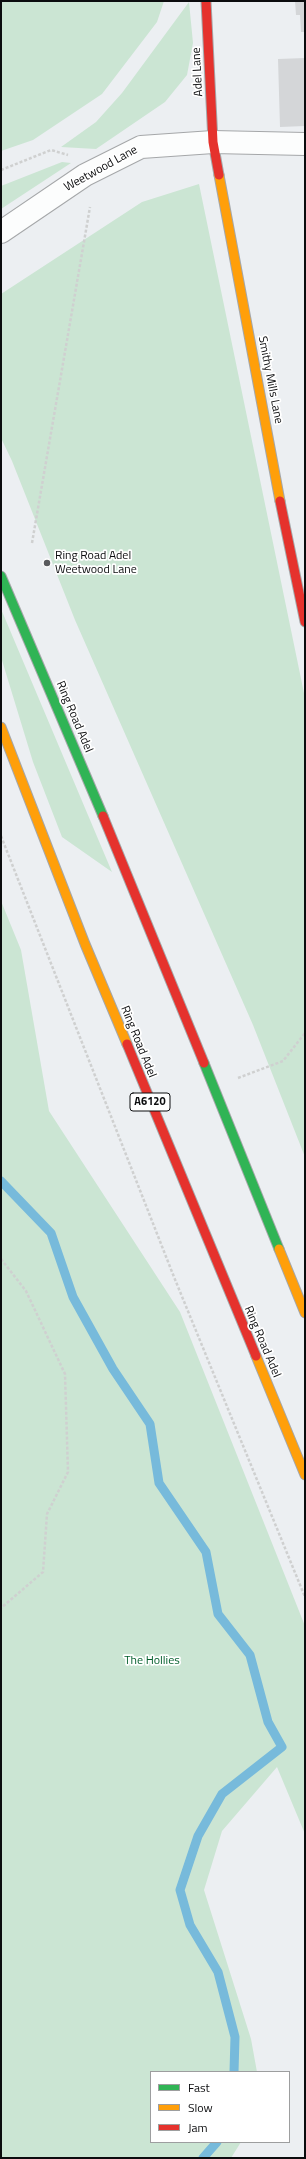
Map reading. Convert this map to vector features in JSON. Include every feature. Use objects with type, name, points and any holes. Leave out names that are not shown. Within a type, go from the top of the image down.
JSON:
[{"type":"main road","name":"Adel Lane","points":[[206,1],[213,142]]},
{"type":"main road","name":"Smithy Mills Lane","points":[[213,142],[272,457],[305,622]]},
{"type":"main road","name":"Ring Road Adel","points":[[1,576],[119,854],[305,1313]]},
{"type":"main road","name":"Ring Road Adel","points":[[1,727],[85,944],[305,1475]]},
{"type":"street","name":"Weetwood Lane","points":[[1,232],[85,175],[141,147],[213,142],[305,144]]},
{"type":"path","points":[[1,170],[52,150],[106,165]]},
{"type":"path","points":[[32,543],[90,207]]},
{"type":"path","points":[[1,836],[174,1277],[305,1597]]},
{"type":"path","points":[[213,1087],[283,1061],[305,1034]]},
{"type":"path","points":[[1,1259],[26,1291],[65,1374],[68,1472],[47,1514],[43,1572],[1,1608]]},
{"type":"green space","points":[[1,1],[164,1],[157,22],[102,94],[33,140],[1,151]]},
{"type":"green space","points":[[189,2],[193,43],[187,75],[165,102],[96,149],[61,147],[96,122],[122,93]]},
{"type":"green space","points":[[62,162],[71,163],[1,209],[1,186]]},
{"type":"green space","points":[[199,184],[305,698],[305,1157],[253,1025],[75,620],[12,461],[1,438],[1,294],[142,202]]},
{"type":"green space","points":[[1,609],[112,872],[62,837],[33,762],[1,657]]},
{"type":"green space","name":"The Hollies","points":[[1,901],[21,950],[49,1111],[180,1312],[305,1626],[305,1834],[277,1767],[222,1831],[204,1890],[251,2039],[257,2071],[150,2071],[150,2143],[240,2143],[231,2158],[1,2158]]},
{"type":"building","points":[[295,1],[305,1],[305,32],[301,32],[300,15],[296,15]]},
{"type":"building","points":[[305,58],[305,126],[280,127],[278,59]]},
{"type":"waterway","points":[[1,1181],[51,1233],[73,1297],[113,1369],[150,1424],[159,1483],[206,1552],[218,1614],[250,1655],[268,1722],[282,1747],[222,1794],[198,1836],[180,1890],[190,1925],[218,1972],[235,2037],[234,2071]]},
{"type":"waterway","points":[[203,2158],[216,2143]]},
{"type":"traffic: fast","points":[[1,576],[103,816]]},
{"type":"traffic: fast","points":[[204,1063],[279,1249]]},
{"type":"traffic: slow","points":[[219,175],[280,501]]},
{"type":"traffic: slow","points":[[1,727],[85,944],[127,1044]]},
{"type":"traffic: slow","points":[[279,1249],[305,1313]]},
{"type":"traffic: slow","points":[[256,1356],[305,1475]]},
{"type":"traffic: jam","points":[[206,1],[213,142],[219,175]]},
{"type":"traffic: jam","points":[[280,501],[305,622]]},
{"type":"traffic: jam","points":[[103,816],[204,1063]]},
{"type":"traffic: jam","points":[[127,1044],[256,1356]]},
{"type":"place","name":"Ring Road Adel Weetwood Lane","points":[[47,563]]}]
